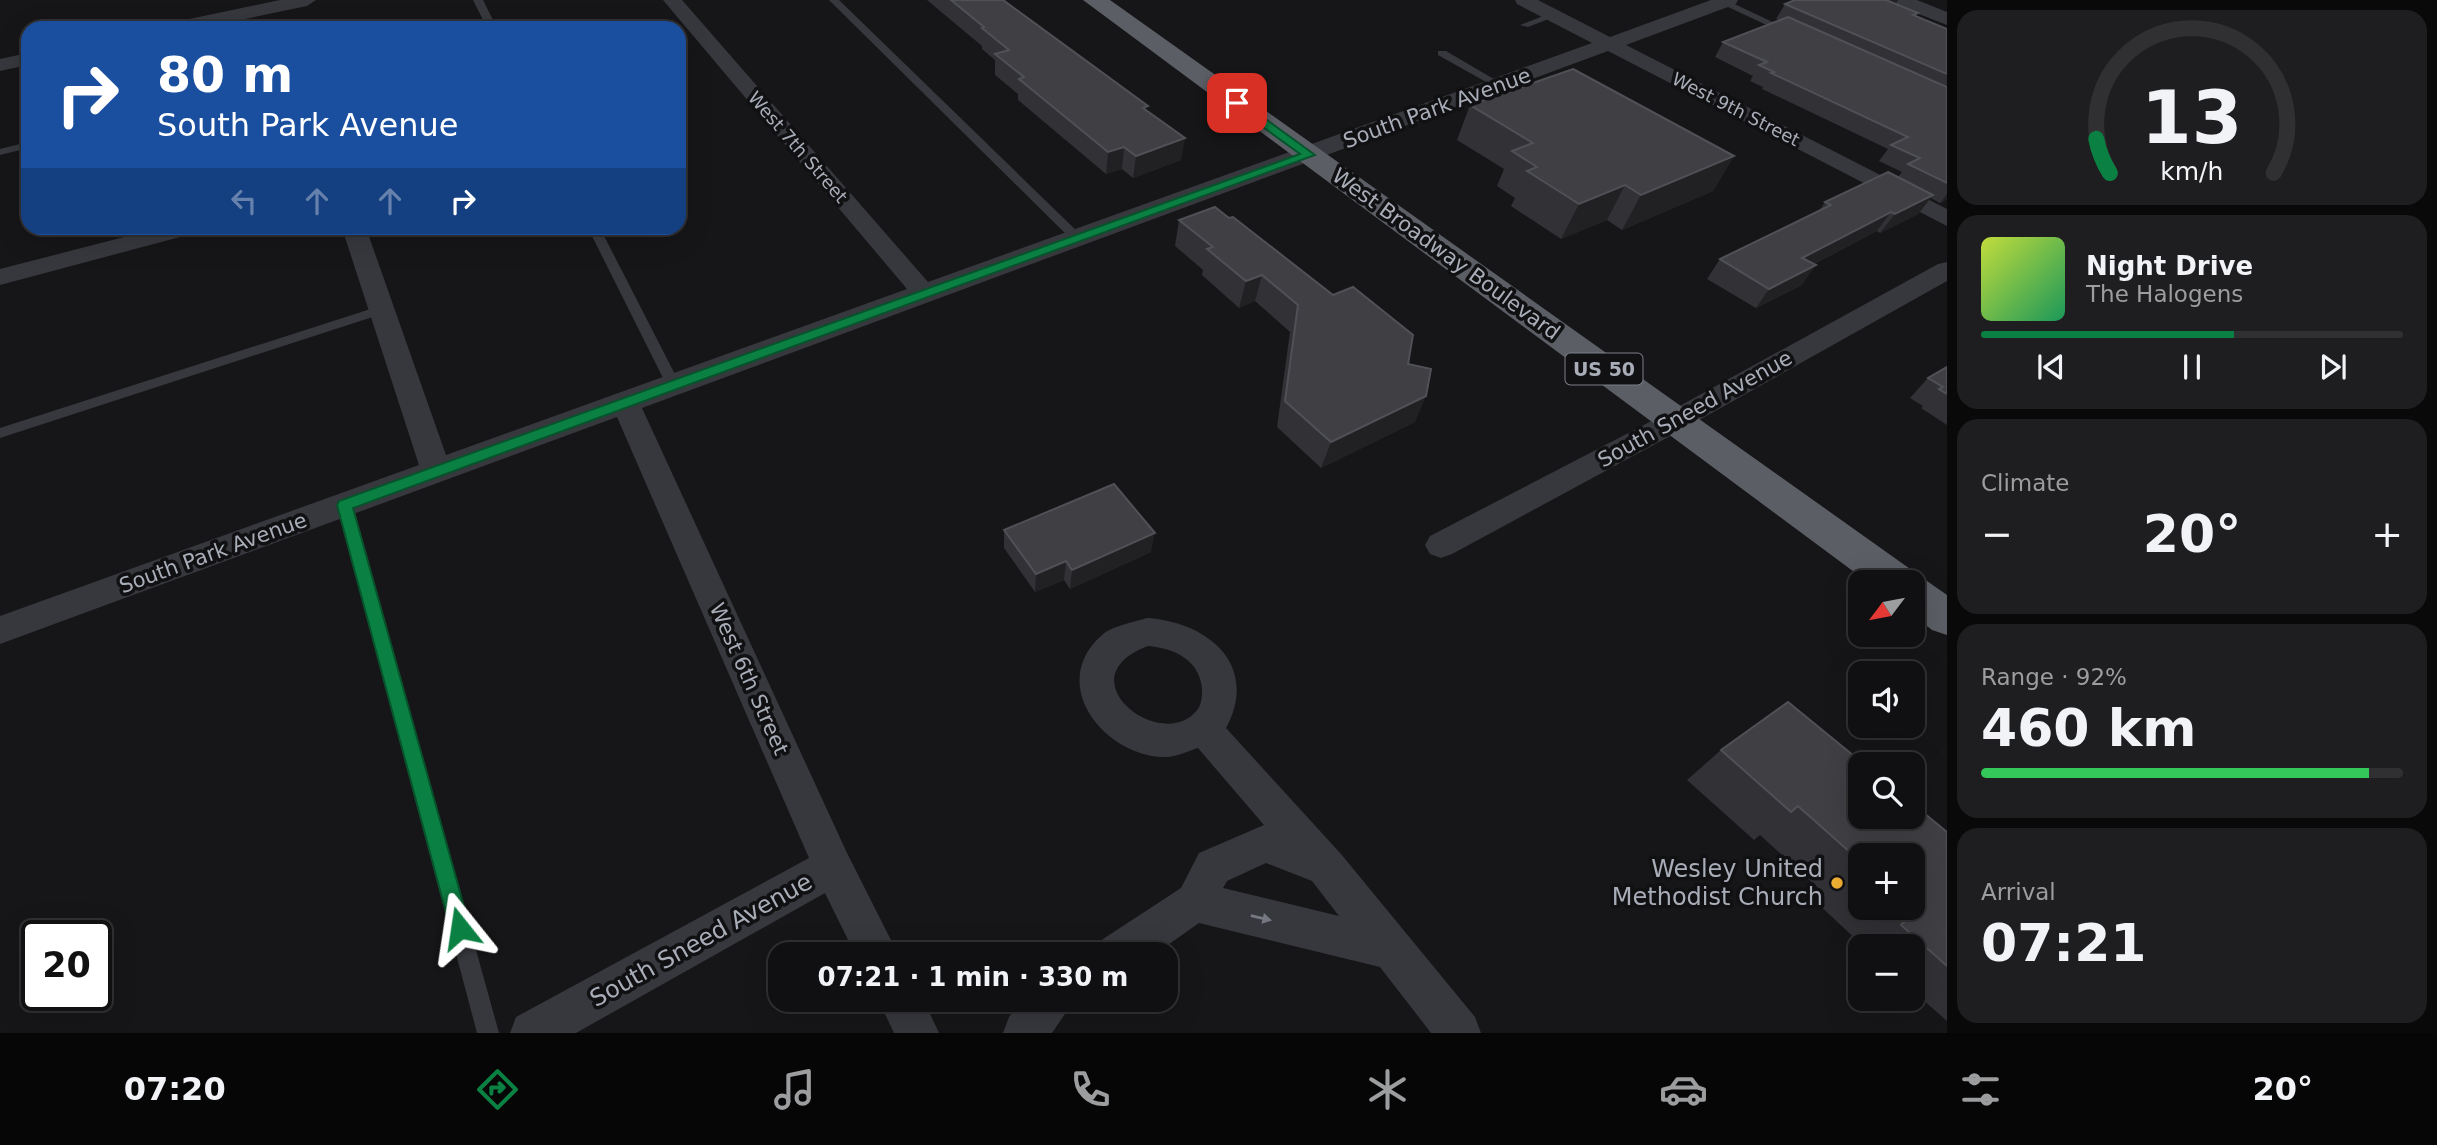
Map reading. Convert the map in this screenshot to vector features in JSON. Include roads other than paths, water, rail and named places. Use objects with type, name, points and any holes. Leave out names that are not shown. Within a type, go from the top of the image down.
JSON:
[{"type":"highway","name":"West Broadway Boulevard","points":[[1095,0],[1881,570]]},
{"type":"highway","points":[[1925,602],[1947,618]]},
{"type":"street","points":[[203,21],[277,3],[307,0]]},
{"type":"street","name":"West 7th Street","points":[[672,0],[925,294]]},
{"type":"street","name":"West 9th Street","points":[[1524,0],[1947,219]]},
{"type":"street","points":[[1900,0],[1947,19]]},
{"type":"street","name":"South Park Avenue","points":[[0,630],[1309,155],[1723,1]]},
{"type":"street","points":[[277,3],[283,21]]},
{"type":"street","points":[[0,65],[21,60]]},
{"type":"street","points":[[0,277],[159,235]]},
{"type":"street","points":[[357,235],[437,471]]},
{"type":"street","name":"South Sneed Avenue","points":[[1441,545],[1675,421],[1947,270]]},
{"type":"street","name":"West 6th Street","points":[[625,403],[833,867],[871,942]]},
{"type":"street","points":[[1203,728],[1327,867],[1459,1033]]},
{"type":"street","points":[[1136,942],[1195,902],[1213,867],[1265,844],[1327,867]]},
{"type":"street","name":"South Sneed Avenue","points":[[532,1033],[833,867]]},
{"type":"street","points":[[1195,902],[1392,949]]},
{"type":"street","points":[[906,1012],[917,1033]]},
{"type":"street","points":[[1025,1033],[1040,1012]]},
{"type":"lane","points":[[478,0],[488,21]]},
{"type":"lane","points":[[834,0],[1078,239]]},
{"type":"lane","points":[[1723,1],[1797,35]]},
{"type":"lane","points":[[1525,25],[1553,15]]},
{"type":"lane","points":[[1442,53],[1499,85]]},
{"type":"lane","points":[[0,152],[21,147]]},
{"type":"lane","points":[[598,235],[674,386]]},
{"type":"lane","points":[[0,433],[383,309]]},
{"type":"lane","points":[[345,505],[488,1033]]},
{"type":"place","name":"Wesley United Methodist Church","points":[[1837,883]]}]
